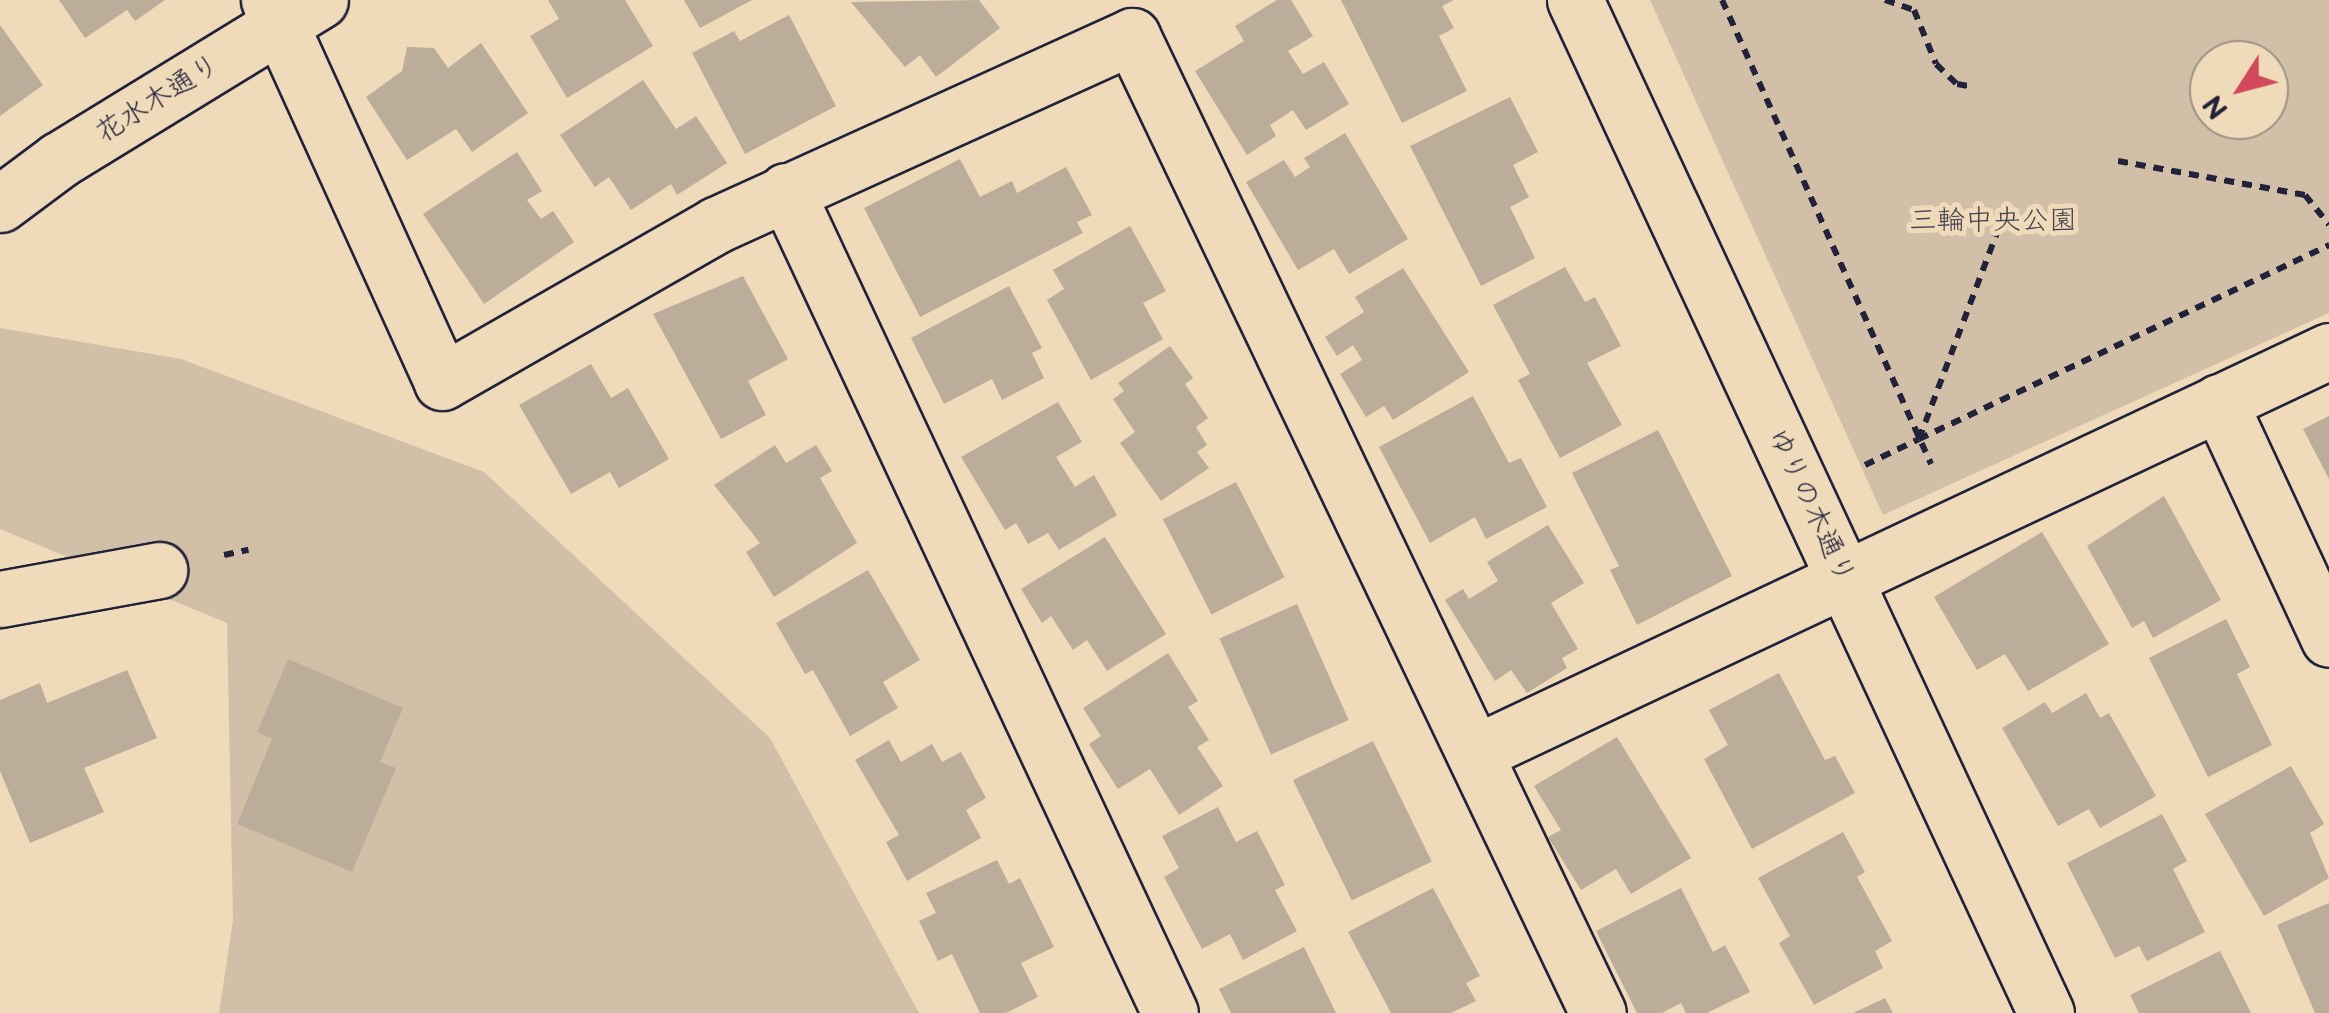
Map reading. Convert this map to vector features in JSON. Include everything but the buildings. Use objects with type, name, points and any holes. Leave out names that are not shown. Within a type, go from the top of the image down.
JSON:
[{"type":"street","name":"ゆりの木通り","points":[[1575,0],[2046,1013]]},
{"type":"street","points":[[289,8],[442,382],[786,192],[1132,36],[1477,752],[1598,1013]]},
{"type":"street","name":"花水木通り","points":[[0,204],[289,8]]},
{"type":"street","points":[[786,192],[1170,1013]]},
{"type":"street","points":[[1477,752],[2329,350]]},
{"type":"street","points":[[2219,402],[2329,640]]},
{"type":"street","points":[[0,599],[159,570]]},
{"type":"path","points":[[1722,0],[1919,439]]},
{"type":"path","points":[[1885,0],[1914,10],[1936,64],[1957,84],[1974,86]]},
{"type":"path","points":[[2118,161],[2305,196],[2329,225]]},
{"type":"path","points":[[1919,439],[1997,232]]},
{"type":"path","points":[[1860,467],[2329,245]]},
{"type":"green space","name":"三輪中央公園","points":[[1650,0],[2329,0],[2329,313],[1883,515]]},
{"type":"green space","points":[[0,328],[181,359],[484,472],[770,738],[919,1013],[219,1013],[233,920],[227,623],[0,529]]}]
